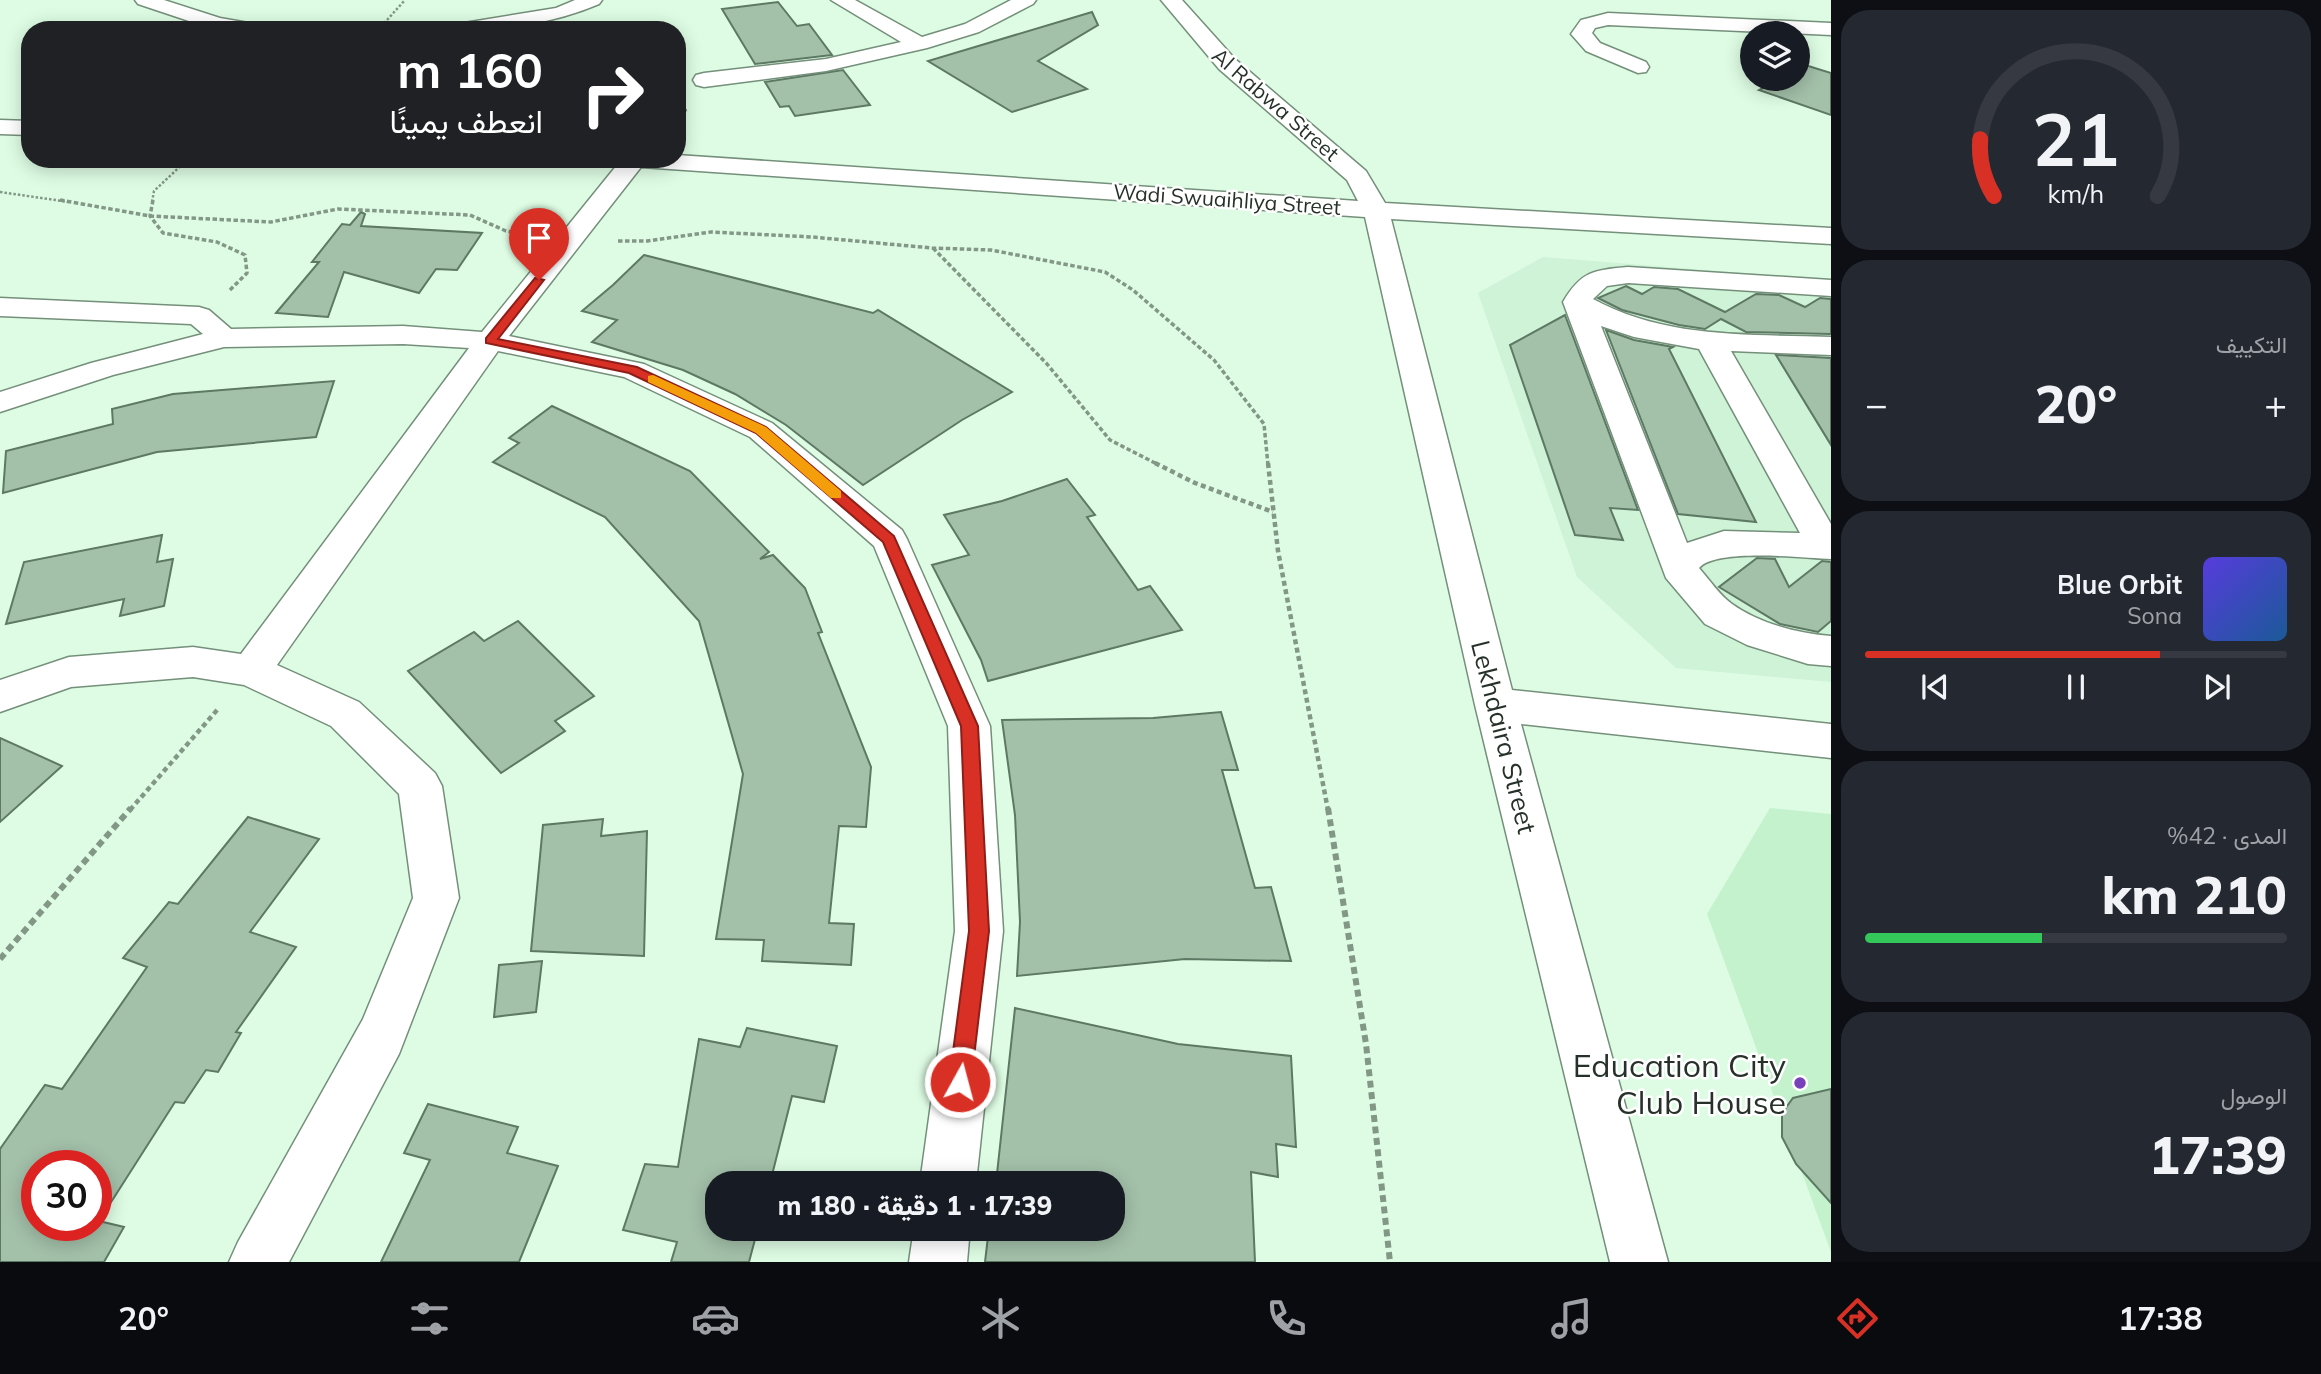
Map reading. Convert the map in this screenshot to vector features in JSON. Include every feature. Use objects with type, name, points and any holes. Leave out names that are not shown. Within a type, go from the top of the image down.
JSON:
[{"type":"street","points":[[145,0],[208,21]]},
{"type":"street","points":[[510,21],[561,12],[592,0]]},
{"type":"street","points":[[841,0],[920,44]]},
{"type":"street","points":[[704,80],[826,65],[920,44],[972,28],[1026,0]]},
{"type":"street","name":"Al Rabwa Street","points":[[1171,0],[1227,64],[1357,176],[1376,210]]},
{"type":"street","points":[[1638,67],[1593,47],[1581,34],[1588,24],[1608,19],[1831,29]]},
{"type":"street","points":[[0,127],[21,128]]},
{"type":"street","name":"Wadi Swuaihliya Street","points":[[686,164],[1376,210],[1831,236]]},
{"type":"street","points":[[251,671],[490,341],[628,168]]},
{"type":"street","name":"Lekhdaira Street","points":[[1376,210],[1495,705],[1639,1262]]},
{"type":"street","points":[[1831,288],[1628,275],[1598,278],[1586,284],[1577,302],[1679,569],[1718,614],[1761,635],[1808,649],[1831,651]]},
{"type":"street","points":[[1577,302],[1597,316],[1646,331],[1709,340],[1831,346]]},
{"type":"street","points":[[0,307],[212,327],[490,341],[633,370],[761,430],[889,539],[970,726],[979,931],[949,1171]]},
{"type":"street","points":[[0,402],[102,369],[212,327]]},
{"type":"street","points":[[1709,340],[1828,546]]},
{"type":"street","points":[[1679,569],[1689,555],[1724,544],[1828,546]]},
{"type":"street","points":[[0,696],[68,672],[193,662],[251,671],[345,714],[420,786],[436,898],[381,1036],[258,1262]]},
{"type":"street","points":[[1495,705],[1831,741]]},
{"type":"street","points":[[937,1262],[940,1241]]},
{"type":"path","points":[[387,21],[405,0]]},
{"type":"path","points":[[149,216],[154,191],[178,168]]},
{"type":"path","points":[[0,192],[33,195],[149,216],[271,222],[338,209],[470,215],[506,231],[571,240],[647,241],[711,232],[991,250],[1105,272],[1133,290],[1213,360],[1264,424],[1278,551],[1324,784],[1366,1044],[1390,1262]]},
{"type":"path","points":[[149,216],[163,233],[215,243],[239,250],[245,255],[247,273],[212,327]]},
{"type":"path","points":[[932,248],[1047,364],[1110,440],[1195,483],[1273,512]]},
{"type":"path","points":[[0,959],[251,671]]},
{"type":"shaded area","points":[[1543,257],[1831,280],[1831,682],[1676,668],[1577,577],[1478,293]]},
{"type":"shaded area","name":"Education City Club House","points":[[1770,808],[1831,814],[1831,1252],[1707,914]]},
{"type":"building","points":[[778,2],[797,26],[809,24],[832,55],[755,64],[722,9]]},
{"type":"building","points":[[1092,12],[1098,25],[1038,61],[1087,89],[1012,112],[928,61]]},
{"type":"building","points":[[1810,67],[1831,73],[1831,115],[1762,91],[1810,91]]},
{"type":"building","points":[[843,70],[870,105],[795,116],[789,106],[780,107],[765,82]]},
{"type":"building","points":[[361,212],[365,214],[361,226],[482,233],[457,270],[436,269],[419,293],[344,272],[328,317],[276,313],[319,262],[312,262],[342,224],[350,225]]},
{"type":"building","points":[[644,255],[873,313],[878,310],[1012,392],[962,420],[863,485],[786,425],[735,394],[683,370],[592,342],[617,320],[582,311]]},
{"type":"building","points":[[1626,286],[1642,294],[1654,287],[1678,289],[1725,312],[1756,294],[1779,295],[1805,307],[1820,298],[1831,299],[1831,334],[1746,332],[1721,319],[1705,329],[1679,325],[1622,310],[1598,298]]},
{"type":"building","points":[[1565,315],[1638,510],[1610,508],[1623,540],[1575,535],[1510,345]]},
{"type":"building","points":[[1606,330],[1634,340],[1673,347],[1669,349],[1756,522],[1678,514]]},
{"type":"building","points":[[1776,355],[1831,358],[1831,445]]},
{"type":"building","points":[[334,381],[316,437],[157,452],[3,493],[6,451],[113,424],[112,409],[173,394]]},
{"type":"building","points":[[552,406],[690,471],[769,552],[760,559],[773,555],[805,588],[822,632],[818,633],[871,767],[866,827],[839,826],[829,923],[854,924],[851,965],[762,961],[764,940],[716,939],[743,774],[699,621],[605,517],[493,462],[519,443],[509,438]]},
{"type":"building","points":[[1067,479],[1095,515],[1087,517],[1138,590],[1150,586],[1182,630],[988,681],[981,660],[932,565],[969,555],[944,515],[1002,501]]},
{"type":"building","points":[[162,535],[157,562],[173,559],[164,606],[120,616],[124,599],[6,624],[24,562]]},
{"type":"building","points":[[1757,558],[1775,559],[1789,587],[1822,561],[1831,562],[1831,621],[1818,632],[1780,624],[1719,587]]},
{"type":"building","points":[[518,621],[594,696],[555,721],[565,731],[501,773],[408,671],[474,632],[484,641]]},
{"type":"building","points":[[1221,712],[1238,770],[1222,770],[1255,888],[1271,887],[1291,961],[1185,959],[1017,976],[1020,922],[1015,815],[1002,720],[1153,718]]},
{"type":"building","points":[[0,738],[62,766],[0,822]]},
{"type":"building","points":[[248,817],[319,839],[250,932],[296,947],[236,1032],[241,1033],[218,1072],[206,1070],[184,1103],[175,1102],[112,1201],[112,1150],[21,1150],[21,1241],[112,1241],[112,1224],[124,1227],[104,1262],[0,1262],[0,1149],[45,1085],[62,1089],[147,967],[123,958],[169,902],[178,904]]},
{"type":"building","points":[[603,819],[601,836],[647,831],[644,956],[531,951],[543,825]]},
{"type":"building","points":[[542,961],[536,1012],[494,1017],[499,965]]},
{"type":"building","points":[[1015,1008],[1178,1044],[1291,1056],[1296,1147],[1276,1144],[1278,1177],[1251,1172],[1255,1262],[985,1262],[987,1241],[1125,1241],[1125,1171],[997,1171]]},
{"type":"building","points":[[747,1028],[837,1046],[824,1102],[792,1096],[773,1171],[705,1171],[705,1241],[755,1241],[749,1262],[671,1262],[677,1242],[623,1230],[645,1164],[678,1167],[699,1039],[740,1047]]},
{"type":"building","points":[[1831,1089],[1831,1203],[1796,1164],[1782,1137],[1782,1113],[1793,1098]]},
{"type":"building","points":[[428,1104],[518,1127],[507,1153],[558,1166],[519,1262],[381,1262],[430,1160],[404,1153]]},
{"type":"slow traffic","points":[[653,379],[761,430],[836,494]]},
{"type":"place","name":"Education City Club House","points":[[1800,1083]]},
{"type":"route","points":[[539,280],[490,341],[633,370],[761,430],[889,539],[970,726],[979,931],[960,1082]]}]
